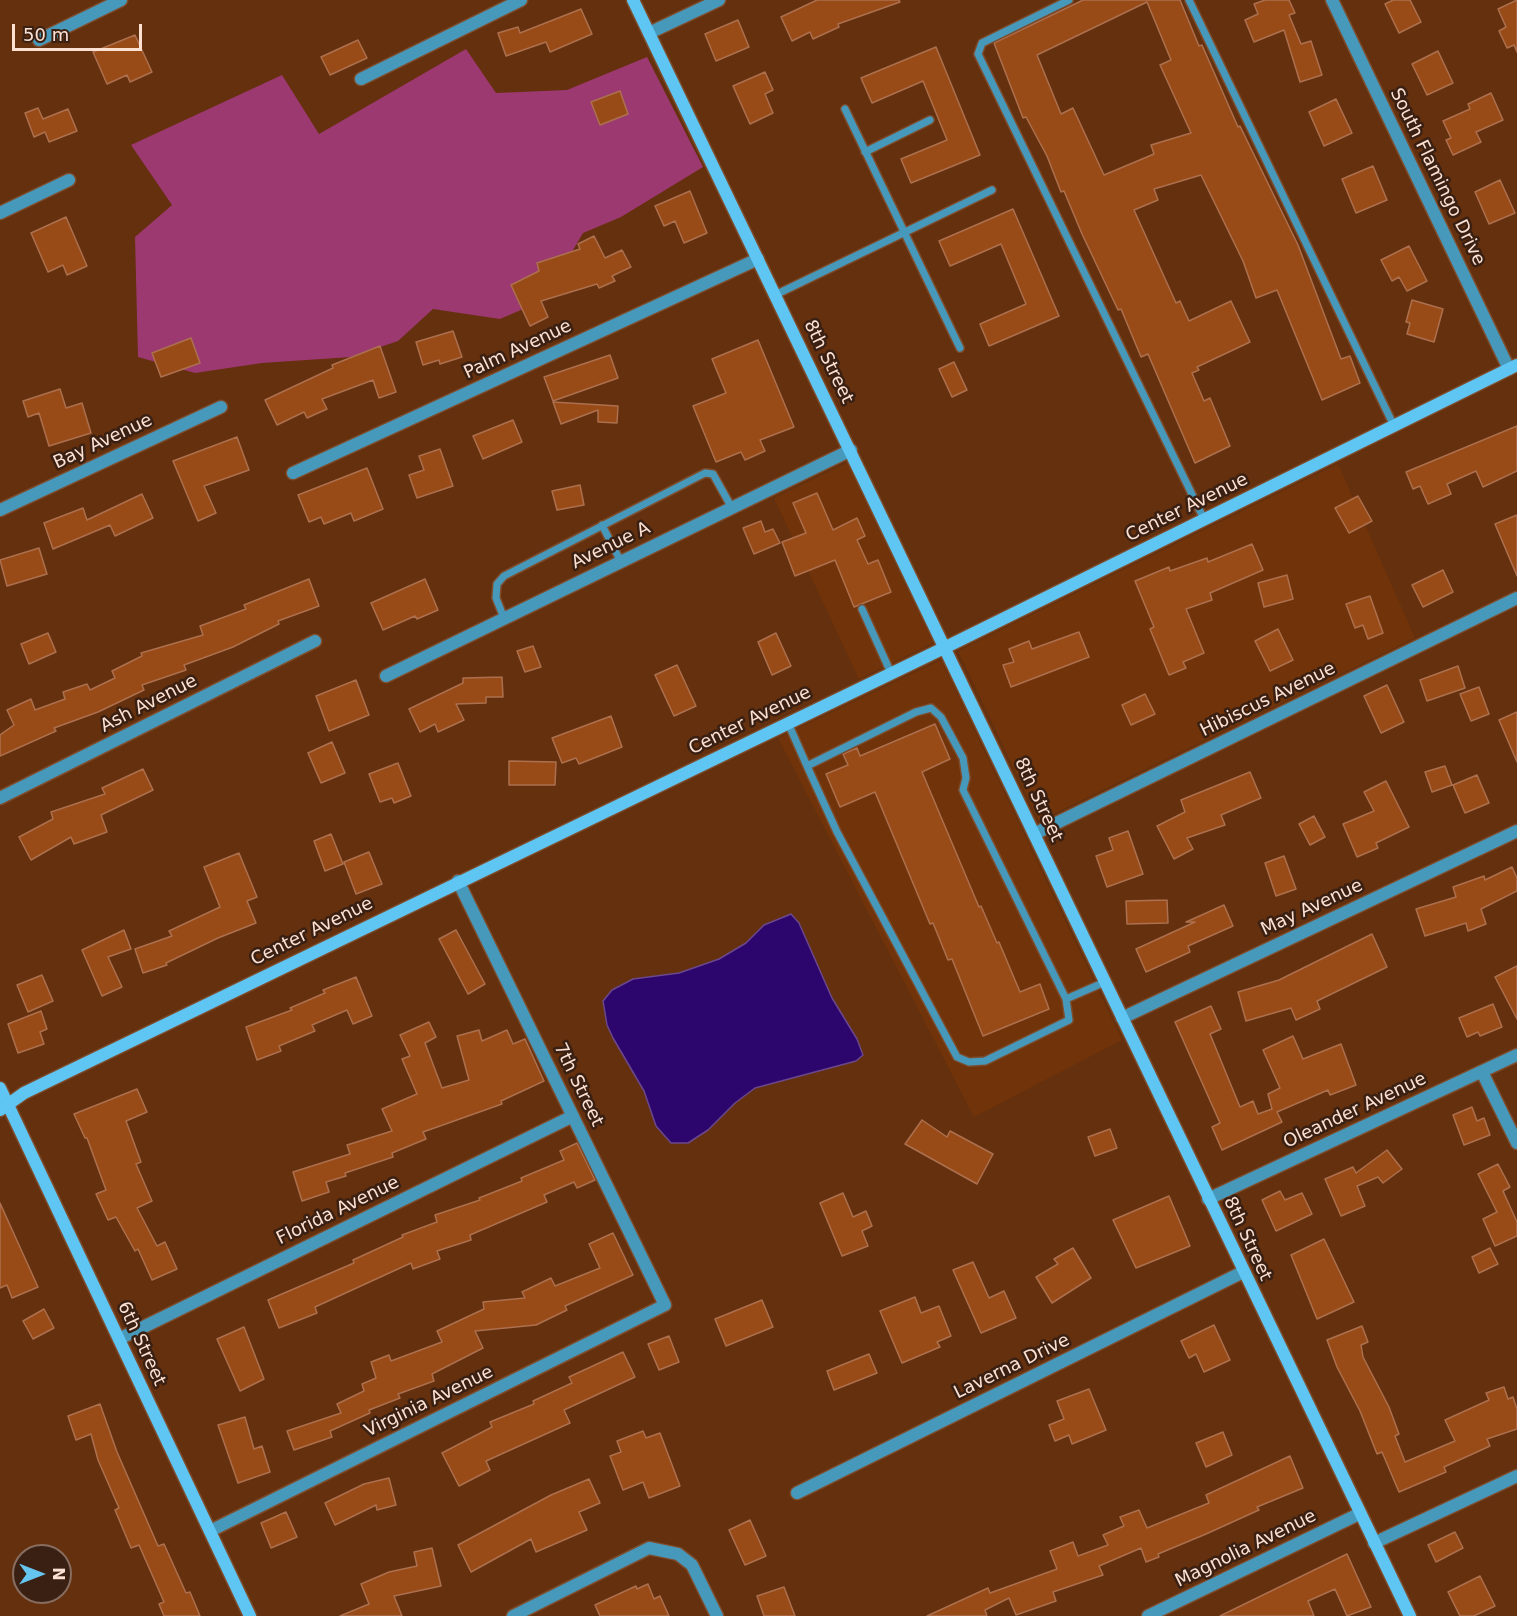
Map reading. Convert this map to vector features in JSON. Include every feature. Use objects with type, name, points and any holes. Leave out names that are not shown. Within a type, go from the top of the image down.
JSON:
[{"type":"street","points":[[39,39],[121,0]]},
{"type":"street","points":[[361,79],[521,0]]},
{"type":"street","name":"8th Street","points":[[633,0],[1410,1616]]},
{"type":"street","points":[[649,33],[719,0]]},
{"type":"street","name":"South Flamingo Drive","points":[[1332,0],[1513,367]]},
{"type":"street","points":[[0,213],[69,180]]},
{"type":"street","name":"Palm Avenue","points":[[293,473],[758,259]]},
{"type":"street","name":"Center Avenue","points":[[4,1108],[24,1093],[946,647],[1513,367]]},
{"type":"street","name":"Bay Avenue","points":[[0,510],[221,407]]},
{"type":"street","name":"Avenue A","points":[[387,676],[851,450]]},
{"type":"street","name":"Hibiscus Avenue","points":[[1034,834],[1517,598]]},
{"type":"street","name":"Ash Avenue","points":[[0,798],[315,641]]},
{"type":"street","name":"May Avenue","points":[[1122,1018],[1517,831]]},
{"type":"street","name":"7th Street","points":[[459,881],[665,1305]]},
{"type":"street","name":"Oleander Avenue","points":[[1208,1199],[1517,1055]]},
{"type":"street","points":[[1482,1072],[1517,1143]]},
{"type":"street","name":"6th Street","points":[[0,1088],[4,1108],[119,1339],[250,1616]]},
{"type":"street","name":"Florida Avenue","points":[[119,1339],[573,1116]]},
{"type":"street","name":"Laverna Drive","points":[[798,1493],[1243,1272]]},
{"type":"street","name":"Virginia Avenue","points":[[210,1531],[665,1305]]},
{"type":"street","points":[[1374,1543],[1517,1476]]},
{"type":"street","name":"Magnolia Avenue","points":[[1148,1616],[1359,1514]]},
{"type":"street","points":[[513,1616],[649,1548],[678,1554],[693,1565],[717,1616]]},
{"type":"lane","points":[[1069,0],[982,43],[978,54],[1204,519]]},
{"type":"lane","points":[[1189,0],[1394,426]]},
{"type":"lane","points":[[845,109],[903,234],[960,348]]},
{"type":"lane","points":[[865,152],[930,120]]},
{"type":"lane","points":[[776,296],[992,190]]},
{"type":"lane","points":[[504,618],[496,598],[497,584],[504,576],[705,473],[713,474],[732,508]]},
{"type":"lane","points":[[602,525],[621,562]]},
{"type":"lane","points":[[862,609],[891,673]]},
{"type":"lane","points":[[788,723],[807,766],[837,831],[957,1057],[969,1062],[985,1061],[1069,1020],[1066,999],[963,790],[966,778],[963,758],[941,717],[931,708],[916,712],[807,766]]},
{"type":"lane","points":[[1066,999],[1105,982]]},
{"type":"shaded area","points":[[466,49],[496,93],[567,90],[647,57],[703,167],[621,217],[583,233],[544,300],[500,319],[433,309],[398,341],[351,357],[262,363],[195,373],[138,357],[135,237],[172,205],[131,145],[282,75],[319,134]]},
{"type":"shaded area","points":[[847,463],[933,643],[859,679],[774,498]]},
{"type":"shaded area","points":[[1338,464],[1415,638],[1039,821],[958,651]]},
{"type":"shaded area","points":[[941,660],[1122,1040],[974,1117],[778,738]]},
{"type":"shaded area","points":[[791,914],[799,923],[832,998],[857,1039],[863,1055],[856,1061],[755,1088],[735,1103],[708,1130],[688,1143],[671,1143],[656,1126],[644,1091],[613,1038],[607,1025],[603,1001],[612,990],[633,979],[679,973],[719,959],[746,943],[764,925]]},
{"type":"building","points":[[817,0],[899,0],[900,2],[838,24],[839,27],[813,39],[810,32],[792,41],[781,17]]},
{"type":"building","points":[[1083,0],[1180,0],[1199,46],[1202,45],[1238,127],[1240,126],[1298,245],[1341,359],[1350,356],[1360,383],[1322,400],[1277,290],[1256,298],[1243,261],[1201,175],[1154,189],[1158,200],[1134,210],[1176,303],[1180,301],[1189,321],[1231,301],[1250,342],[1197,367],[1199,370],[1192,373],[1204,401],[1210,398],[1230,446],[1195,463],[1148,354],[1141,357],[1121,309],[1118,310],[1064,191],[1061,192],[1047,156],[1026,117],[1023,118],[994,43]],"holes":[[[1147,2],[1171,60],[1160,65],[1191,133],[1151,145],[1154,154],[1104,175],[1073,108],[1061,114],[1037,55]]]},
{"type":"building","points":[[1265,0],[1289,0],[1295,13],[1289,15],[1301,44],[1311,41],[1322,75],[1300,82],[1284,30],[1254,42],[1245,20],[1258,14],[1254,4]]},
{"type":"building","points":[[1393,0],[1410,0],[1421,22],[1399,33],[1385,4]]},
{"type":"building","points":[[1517,0],[1517,52],[1514,45],[1507,48],[1499,31],[1506,27],[1498,9]]},
{"type":"building","points":[[581,9],[592,34],[550,52],[546,42],[506,56],[498,33],[518,27],[520,33]]},
{"type":"building","points":[[738,20],[749,47],[716,61],[705,34]]},
{"type":"building","points":[[135,35],[152,72],[130,82],[127,75],[107,84],[93,52]]},
{"type":"building","points":[[358,40],[367,58],[330,75],[321,57]]},
{"type":"building","points":[[936,47],[980,155],[911,183],[901,159],[947,140],[923,81],[872,103],[861,78]]},
{"type":"building","points":[[1438,51],[1453,83],[1427,95],[1412,64]]},
{"type":"building","points":[[765,72],[773,90],[765,94],[773,113],[750,124],[733,86]]},
{"type":"building","points":[[620,91],[628,114],[600,125],[591,102]]},
{"type":"building","points":[[1491,93],[1503,120],[1476,132],[1481,142],[1453,155],[1446,140],[1451,138],[1443,121],[1470,109],[1468,104]]},
{"type":"building","points":[[1336,99],[1352,133],[1324,146],[1309,112]]},
{"type":"building","points":[[38,108],[43,119],[68,109],[77,131],[49,142],[45,132],[34,137],[25,113]]},
{"type":"building","points":[[1373,166],[1387,200],[1356,213],[1342,179]]},
{"type":"building","points":[[1500,180],[1515,213],[1489,224],[1475,192]]},
{"type":"building","points":[[690,191],[707,233],[684,243],[675,221],[664,226],[655,206]]},
{"type":"building","points":[[1013,209],[1059,316],[989,346],[980,324],[1026,304],[1001,244],[950,266],[939,241]]},
{"type":"building","points":[[66,217],[87,266],[67,275],[63,265],[48,272],[31,233]]},
{"type":"building","points":[[594,236],[605,258],[622,250],[631,267],[612,276],[615,281],[599,288],[597,284],[541,301],[548,317],[530,326],[511,285],[539,271],[537,263],[580,249],[578,244]]},
{"type":"building","points":[[1409,246],[1427,281],[1407,291],[1399,277],[1392,281],[1381,260]]},
{"type":"building","points":[[1412,300],[1443,309],[1434,342],[1407,334],[1410,323],[1406,322]]},
{"type":"building","points":[[453,331],[462,357],[440,364],[439,360],[423,365],[416,342]]},
{"type":"building","points":[[191,338],[200,363],[161,377],[152,353]]},
{"type":"building","points":[[758,340],[794,427],[760,440],[765,451],[745,460],[741,452],[716,462],[693,406],[726,393],[712,359]]},
{"type":"building","points":[[380,346],[396,392],[379,398],[373,380],[322,399],[327,409],[307,418],[304,412],[277,425],[265,400],[333,368],[332,365]]},
{"type":"building","points":[[610,355],[618,378],[553,401],[544,377]]},
{"type":"building","points":[[954,362],[967,390],[952,397],[939,369]]},
{"type":"building","points":[[60,389],[66,408],[82,403],[91,433],[49,446],[39,413],[28,417],[23,401]]},
{"type":"building","points":[[553,402],[618,406],[617,423],[598,422],[598,410],[561,424]]},
{"type":"building","points":[[513,420],[522,442],[483,459],[473,436]]},
{"type":"building","points":[[1517,426],[1517,471],[1483,487],[1476,471],[1447,484],[1451,494],[1428,504],[1420,486],[1413,489],[1406,472]]},
{"type":"building","points":[[237,437],[249,470],[204,486],[216,513],[198,521],[173,461]]},
{"type":"building","points":[[440,449],[453,486],[417,498],[409,475],[424,470],[419,456]]},
{"type":"building","points":[[367,468],[383,509],[354,521],[351,513],[324,524],[321,517],[309,522],[298,495]]},
{"type":"building","points":[[580,485],[584,505],[557,510],[552,491]]},
{"type":"building","points":[[817,493],[833,530],[857,518],[865,536],[857,540],[868,564],[878,560],[891,592],[854,607],[835,560],[795,576],[782,542],[806,533],[793,503]]},
{"type":"building","points":[[142,494],[153,518],[115,536],[110,525],[53,549],[44,523],[83,508],[87,520]]},
{"type":"building","points":[[1358,496],[1372,521],[1349,533],[1335,508]]},
{"type":"building","points":[[1517,515],[1517,576],[1495,524]]},
{"type":"building","points":[[761,521],[765,532],[773,529],[780,543],[754,554],[743,528]]},
{"type":"building","points":[[1252,544],[1263,570],[1210,593],[1212,600],[1186,609],[1204,653],[1183,662],[1186,668],[1169,675],[1150,629],[1154,627],[1135,581],[1169,567],[1170,571],[1207,558],[1208,562]]},
{"type":"building","points":[[39,548],[47,574],[7,586],[0,560]]},
{"type":"building","points":[[1443,570],[1453,592],[1423,607],[1412,585]]},
{"type":"building","points":[[1287,575],[1293,599],[1264,607],[1258,583]]},
{"type":"building","points":[[309,579],[319,606],[278,621],[279,624],[233,647],[184,665],[186,670],[142,685],[144,690],[98,712],[54,728],[56,731],[0,756],[0,735],[14,725],[7,710],[31,699],[35,710],[65,699],[63,692],[87,684],[90,690],[115,678],[112,671],[142,656],[141,653],[203,635],[200,626],[246,609],[244,605]]},
{"type":"building","points":[[425,579],[438,610],[417,619],[415,616],[383,630],[371,603]]},
{"type":"building","points":[[1370,596],[1383,633],[1368,639],[1363,625],[1355,628],[1346,604]]},
{"type":"building","points":[[1278,629],[1293,660],[1270,671],[1255,641]]},
{"type":"building","points":[[1079,632],[1089,657],[1011,687],[1003,665],[1014,662],[1009,649],[1029,641],[1032,649]]},
{"type":"building","points":[[48,633],[56,652],[29,664],[21,644]]},
{"type":"building","points":[[776,633],[791,666],[772,675],[758,642]]},
{"type":"building","points":[[533,646],[541,667],[525,672],[517,651]]},
{"type":"building","points":[[677,665],[696,706],[674,716],[655,675]]},
{"type":"building","points":[[1458,666],[1465,688],[1427,701],[1420,680]]},
{"type":"building","points":[[502,677],[503,697],[486,697],[486,703],[456,704],[464,720],[438,732],[435,724],[420,732],[409,709],[463,683],[463,678]]},
{"type":"building","points":[[356,680],[369,715],[329,731],[316,696]]},
{"type":"building","points":[[1387,685],[1404,722],[1381,733],[1364,696]]},
{"type":"building","points":[[1479,687],[1489,714],[1471,721],[1460,694]]},
{"type":"building","points":[[1145,694],[1155,714],[1131,725],[1122,705]]},
{"type":"building","points":[[1517,712],[1517,762],[1499,720]]},
{"type":"building","points":[[611,716],[622,747],[579,764],[576,758],[562,763],[552,738]]},
{"type":"building","points":[[935,724],[950,759],[922,772],[979,907],[981,906],[997,943],[999,942],[1020,992],[1040,984],[1049,1009],[983,1036],[952,959],[948,960],[933,923],[930,924],[875,792],[840,807],[826,774],[848,765],[843,754],[857,748],[860,756]]},
{"type":"building","points":[[332,742],[345,773],[321,783],[308,753]]},
{"type":"building","points":[[509,761],[556,762],[555,785],[509,785]]},
{"type":"building","points":[[398,763],[411,796],[394,803],[392,798],[380,802],[369,774]]},
{"type":"building","points":[[1445,766],[1452,785],[1432,792],[1425,772]]},
{"type":"building","points":[[143,769],[153,790],[101,815],[107,832],[74,844],[71,837],[31,860],[19,837],[53,819],[51,812],[105,794],[102,788]]},
{"type":"building","points":[[1250,772],[1261,798],[1221,815],[1225,825],[1187,838],[1193,849],[1174,859],[1157,826],[1185,812],[1181,800]]},
{"type":"building","points":[[1477,775],[1489,803],[1465,813],[1453,785]]},
{"type":"building","points":[[1386,781],[1409,827],[1376,843],[1378,848],[1357,857],[1343,824],[1374,811],[1364,792]]},
{"type":"building","points":[[1314,816],[1325,837],[1310,845],[1299,824]]},
{"type":"building","points":[[1128,831],[1143,874],[1107,887],[1096,856],[1113,850],[1109,838]]},
{"type":"building","points":[[331,834],[343,864],[325,871],[314,841]]},
{"type":"building","points":[[369,852],[382,884],[356,894],[344,862]]},
{"type":"building","points":[[239,853],[257,897],[247,901],[256,923],[218,938],[166,963],[167,965],[143,973],[135,949],[172,936],[169,931],[220,907],[204,867]]},
{"type":"building","points":[[1284,856],[1296,889],[1276,896],[1265,863]]},
{"type":"building","points":[[1512,867],[1517,878],[1517,891],[1481,909],[1486,924],[1468,931],[1466,923],[1425,936],[1416,909],[1456,897],[1453,887],[1484,876],[1485,880]]},
{"type":"building","points":[[1167,900],[1168,923],[1127,924],[1126,901]]},
{"type":"building","points":[[1224,905],[1233,926],[1188,946],[1190,952],[1146,972],[1136,949],[1195,922],[1186,922]]},
{"type":"building","points":[[124,930],[131,949],[108,957],[122,987],[102,996],[82,950]]},
{"type":"building","points":[[456,930],[485,984],[468,994],[439,939]]},
{"type":"building","points":[[1372,934],[1387,967],[1317,1001],[1320,1009],[1296,1020],[1291,1008],[1246,1021],[1238,992],[1279,980]]},
{"type":"building","points":[[1517,966],[1517,1019],[1495,977]]},
{"type":"building","points":[[42,975],[53,1001],[28,1012],[17,985]]},
{"type":"building","points":[[356,977],[372,1016],[353,1024],[347,1010],[312,1025],[315,1031],[279,1046],[281,1051],[257,1060],[246,1027],[292,1010],[290,1008],[325,993],[323,990]]},
{"type":"building","points":[[1493,1004],[1502,1027],[1480,1036],[1478,1032],[1467,1037],[1459,1018]]},
{"type":"building","points":[[1211,1006],[1221,1029],[1210,1034],[1240,1107],[1253,1101],[1258,1114],[1272,1109],[1268,1094],[1280,1088],[1263,1050],[1293,1036],[1303,1059],[1341,1044],[1356,1085],[1330,1095],[1328,1090],[1277,1112],[1282,1122],[1222,1150],[1212,1127],[1220,1123],[1175,1022]]},
{"type":"building","points":[[41,1011],[47,1029],[40,1032],[44,1044],[18,1053],[8,1024]]},
{"type":"building","points":[[429,1022],[436,1037],[425,1043],[442,1088],[469,1080],[457,1036],[479,1030],[482,1041],[507,1030],[513,1044],[525,1039],[544,1081],[501,1101],[502,1104],[423,1132],[426,1139],[392,1153],[393,1157],[326,1182],[329,1192],[302,1201],[293,1172],[350,1154],[347,1145],[392,1131],[382,1109],[417,1094],[402,1059],[410,1056],[400,1035]]},
{"type":"building","points":[[137,1089],[147,1112],[126,1121],[141,1162],[136,1164],[152,1201],[137,1208],[157,1246],[165,1242],[177,1269],[152,1280],[138,1249],[135,1251],[116,1217],[108,1220],[96,1194],[106,1190],[87,1138],[74,1114]]},
{"type":"building","points":[[1472,1107],[1477,1121],[1484,1118],[1490,1135],[1464,1145],[1453,1115]]},
{"type":"building","points":[[922,1120],[947,1137],[950,1131],[993,1154],[977,1184],[905,1144]]},
{"type":"building","points":[[1110,1129],[1117,1148],[1095,1156],[1088,1137]]},
{"type":"building","points":[[577,1143],[595,1180],[577,1188],[574,1182],[544,1195],[547,1202],[470,1235],[471,1240],[437,1251],[440,1259],[413,1269],[411,1263],[315,1307],[317,1313],[279,1328],[268,1300],[354,1263],[353,1260],[403,1237],[402,1235],[437,1222],[435,1215],[480,1200],[479,1198],[522,1181],[521,1178],[564,1160],[560,1151]]},
{"type":"building","points":[[1387,1150],[1402,1169],[1383,1183],[1378,1177],[1357,1186],[1365,1206],[1341,1216],[1325,1179],[1353,1167],[1356,1173]]},
{"type":"building","points":[[1498,1164],[1510,1187],[1503,1191],[1517,1222],[1517,1236],[1495,1246],[1483,1219],[1497,1212],[1478,1174]]},
{"type":"building","points":[[1280,1191],[1285,1200],[1302,1193],[1312,1214],[1276,1231],[1262,1200]]},
{"type":"building","points":[[843,1193],[853,1217],[866,1211],[872,1226],[862,1231],[868,1246],[842,1256],[820,1203]]},
{"type":"building","points":[[1169,1196],[1190,1246],[1136,1268],[1113,1220]]},
{"type":"building","points":[[0,1203],[38,1287],[12,1298],[7,1285],[0,1288]]},
{"type":"building","points":[[613,1233],[633,1275],[565,1306],[567,1310],[536,1325],[475,1331],[483,1348],[432,1374],[434,1381],[398,1394],[400,1398],[369,1410],[370,1413],[330,1431],[332,1437],[294,1450],[287,1431],[341,1413],[337,1404],[364,1391],[362,1384],[376,1378],[371,1362],[389,1355],[391,1361],[442,1342],[437,1331],[484,1309],[483,1302],[525,1298],[522,1292],[551,1278],[555,1286],[600,1268],[589,1244]]},
{"type":"building","points":[[1324,1239],[1354,1302],[1317,1319],[1291,1255]]},
{"type":"building","points":[[1073,1248],[1091,1278],[1052,1303],[1036,1277],[1058,1264],[1054,1259]]},
{"type":"building","points":[[1490,1248],[1498,1264],[1479,1273],[1472,1257]]},
{"type":"building","points":[[973,1262],[989,1298],[1004,1291],[1016,1318],[981,1333],[953,1270]]},
{"type":"building","points":[[915,1297],[921,1313],[939,1306],[951,1336],[937,1342],[940,1347],[902,1363],[880,1311]]},
{"type":"building","points":[[762,1300],[773,1327],[726,1346],[715,1319]]},
{"type":"building","points":[[44,1309],[54,1328],[33,1339],[23,1321]]},
{"type":"building","points":[[1214,1325],[1230,1360],[1204,1372],[1196,1354],[1189,1358],[1181,1341]]},
{"type":"building","points":[[1362,1326],[1368,1342],[1361,1345],[1363,1357],[1389,1407],[1399,1434],[1395,1436],[1405,1462],[1455,1441],[1445,1420],[1489,1400],[1486,1393],[1504,1387],[1508,1399],[1513,1397],[1517,1409],[1517,1429],[1487,1439],[1490,1446],[1444,1467],[1446,1472],[1399,1492],[1382,1452],[1377,1454],[1327,1340]]},
{"type":"building","points":[[244,1327],[264,1379],[240,1391],[217,1339]]},
{"type":"building","points":[[669,1336],[679,1362],[659,1370],[648,1344]]},
{"type":"building","points":[[623,1352],[635,1377],[564,1410],[570,1423],[486,1461],[490,1470],[459,1486],[442,1453],[492,1427],[490,1422],[534,1404],[533,1401],[572,1383],[569,1377]]},
{"type":"building","points":[[869,1354],[877,1373],[834,1390],[827,1371]]},
{"type":"building","points":[[1089,1389],[1106,1430],[1072,1444],[1069,1435],[1055,1441],[1049,1425],[1064,1419],[1057,1401]]},
{"type":"building","points":[[100,1404],[117,1452],[158,1546],[164,1544],[186,1593],[190,1592],[200,1616],[164,1616],[159,1604],[164,1602],[139,1545],[131,1548],[115,1510],[119,1508],[98,1460],[91,1434],[76,1440],[68,1416]]},
{"type":"building","points":[[245,1417],[254,1449],[262,1446],[270,1472],[238,1483],[218,1425]]},
{"type":"building","points":[[643,1431],[646,1438],[660,1433],[680,1486],[649,1498],[643,1482],[623,1490],[610,1456],[621,1452],[617,1441]]},
{"type":"building","points":[[1223,1432],[1232,1455],[1206,1467],[1196,1443]]},
{"type":"building","points":[[1290,1456],[1303,1488],[1158,1554],[1159,1557],[1146,1562],[1141,1548],[1099,1566],[1103,1575],[1053,1592],[1056,1601],[1016,1615],[1009,1598],[985,1610],[987,1616],[927,1616],[988,1588],[990,1593],[1057,1569],[1050,1551],[1073,1542],[1078,1556],[1108,1545],[1103,1535],[1124,1526],[1120,1517],[1139,1510],[1147,1528],[1209,1503],[1206,1495]]},
{"type":"building","points":[[389,1478],[396,1505],[377,1510],[376,1505],[335,1525],[325,1503],[364,1484]]},
{"type":"building","points":[[589,1479],[600,1503],[579,1512],[587,1530],[536,1552],[531,1539],[471,1572],[458,1545],[551,1495]]},
{"type":"building","points":[[286,1512],[297,1537],[271,1548],[261,1523]]},
{"type":"building","points":[[750,1520],[766,1556],[745,1565],[729,1530]]},
{"type":"building","points":[[1455,1532],[1463,1548],[1436,1562],[1428,1545]]},
{"type":"building","points":[[432,1548],[441,1586],[394,1596],[402,1616],[340,1616],[369,1604],[361,1584],[389,1572],[417,1566],[414,1552]]},
{"type":"building","points":[[1347,1554],[1371,1607],[1347,1616],[1335,1589],[1308,1601],[1314,1616],[1220,1616]]},
{"type":"building","points":[[1480,1576],[1495,1606],[1474,1616],[1460,1616],[1448,1592]]},
{"type":"building","points":[[648,1584],[654,1599],[660,1596],[669,1616],[600,1616],[595,1605],[636,1586],[637,1589]]},
{"type":"building","points":[[784,1587],[795,1616],[764,1616],[757,1596]]}]
